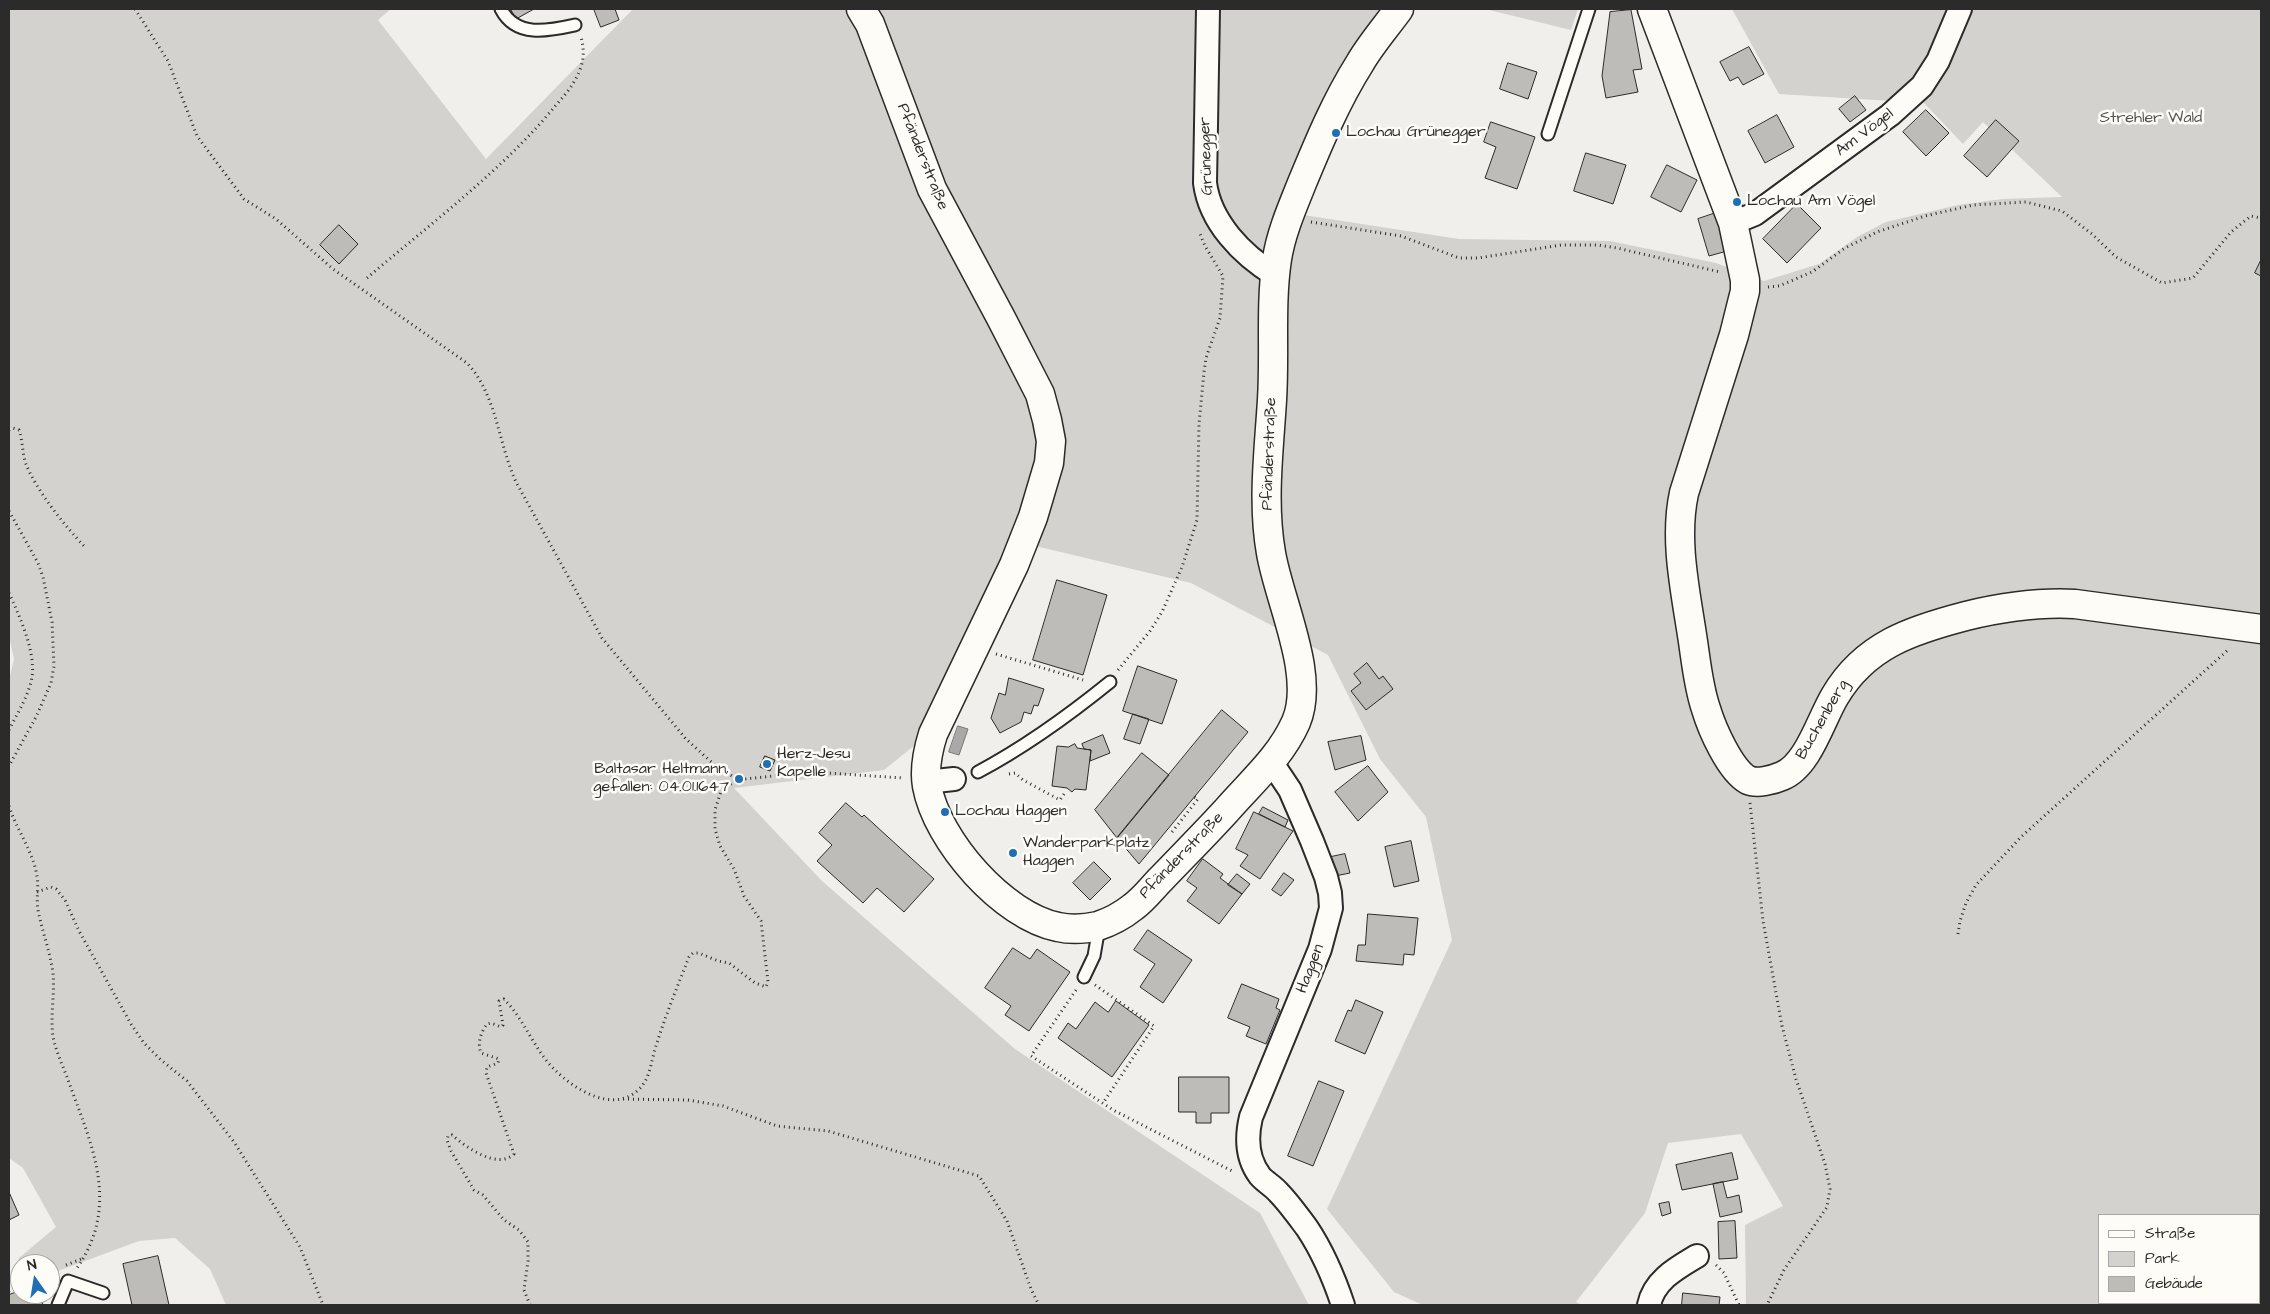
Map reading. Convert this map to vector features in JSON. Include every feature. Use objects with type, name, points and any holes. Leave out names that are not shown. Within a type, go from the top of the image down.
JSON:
[{"type":"street","name":"Pfänderstraße","points":[[861,9],[870,24],[932,189],[1040,394],[1048,420],[1051,442],[1049,463],[1033,517],[1014,565],[973,647],[933,734],[928,756],[926,782],[935,813],[956,850],[1004,898],[1031,918],[1057,927],[1083,928],[1099,925],[1121,915],[1143,898],[1188,854],[1272,763],[1296,722],[1301,704],[1302,684],[1296,646],[1271,553],[1267,514],[1266,476],[1272,395],[1275,275],[1279,248],[1288,219],[1323,132],[1360,62],[1399,9]]},
{"type":"street","name":"Grünegger","points":[[1208,9],[1205,182],[1209,204],[1214,214],[1243,250],[1262,267],[1275,275]]},
{"type":"street","points":[[1652,9],[1733,223],[1745,285],[1734,334],[1681,506],[1682,560],[1705,708],[1724,750],[1748,780]]},
{"type":"street","name":"Am Vögel","points":[[1733,223],[1755,214],[1890,115],[1922,86],[1938,61],[1960,9]]},
{"type":"street","name":"Buchenberg","points":[[1748,780],[1771,779],[1790,772],[1802,758],[1835,697],[1854,671],[1875,652],[1895,639],[1941,622],[2006,608],[2050,603],[2075,604],[2256,629]]},
{"type":"street","name":"Haggen","points":[[1261,1177],[1249,1152],[1248,1130],[1251,1117],[1320,949],[1331,908],[1326,877],[1312,841],[1290,790],[1272,763]]},
{"type":"street","points":[[926,782],[954,779]]},
{"type":"street","points":[[1261,1177],[1278,1191],[1306,1228],[1326,1261],[1343,1305]]},
{"type":"street","points":[[1649,1305],[1652,1295],[1663,1279],[1697,1256]]},
{"type":"lane","points":[[501,9],[510,22],[520,28],[531,31],[575,25]]},
{"type":"lane","points":[[1548,134],[1589,9]]},
{"type":"lane","points":[[978,772],[1010,756],[1110,682]]},
{"type":"lane","points":[[1084,977],[1094,956],[1099,925]]},
{"type":"lane","points":[[58,1305],[61,1293],[68,1281],[103,1293]]},
{"type":"path","points":[[135,9],[168,61],[197,136],[244,198],[276,219],[333,269],[467,363],[476,373],[485,387],[508,466],[602,638],[686,739],[718,768],[732,776],[745,779]]},
{"type":"path","points":[[367,278],[499,165],[541,124],[568,91],[581,68],[584,57],[583,46],[575,25]]},
{"type":"path","points":[[1288,219],[1387,233],[1459,258],[1467,259],[1561,245],[1617,248],[1728,274],[1745,285],[1779,286],[1812,272],[1845,248],[1877,232],[1926,216],[1973,205],[2026,202],[2062,211],[2092,234],[2116,257],[2162,282],[2193,278],[2231,232],[2251,216],[2261,218]]},
{"type":"path","points":[[1110,682],[1126,659],[1150,631],[1162,612],[1182,567],[1197,520],[1199,424],[1204,372],[1206,358],[1220,318],[1223,276],[1205,246],[1199,228],[1200,222],[1214,214]]},
{"type":"path","points":[[9,430],[13,428],[19,430],[26,466],[67,528],[84,546]]},
{"type":"path","points":[[9,511],[38,563],[43,578],[52,622],[54,666],[51,683],[36,717],[9,766]]},
{"type":"path","points":[[9,593],[15,610],[22,621],[32,672],[26,692],[9,730]]},
{"type":"path","points":[[1958,934],[1966,903],[1976,885],[2021,837],[2256,629]]},
{"type":"path","points":[[973,647],[1083,680]]},
{"type":"path","points":[[993,764],[1007,774],[1015,773],[1023,780],[1060,800],[1066,791]]},
{"type":"path","points":[[612,1099],[629,1096],[637,1092],[646,1079],[656,1043],[689,957],[693,953],[699,953],[728,963],[755,983],[766,987],[768,982],[761,921],[744,896],[734,869],[720,846],[715,829],[715,810],[721,791],[731,784],[745,779],[812,772],[904,778],[926,782]]},
{"type":"path","points":[[1748,780],[1762,921],[1771,972],[1796,1080],[1825,1164],[1830,1189],[1827,1207],[1784,1270],[1767,1305]]},
{"type":"path","points":[[9,806],[34,866],[38,892],[38,912],[50,955],[53,974],[52,1027],[55,1046],[93,1154],[101,1193],[94,1232],[84,1258],[68,1281]]},
{"type":"path","points":[[38,892],[51,887],[60,893],[130,1024],[144,1043],[187,1081],[234,1142],[300,1247],[323,1305]]},
{"type":"path","points":[[1102,1103],[1154,1026],[1084,977],[1031,1056],[1102,1103],[1234,1172],[1261,1177]]},
{"type":"path","points":[[530,1305],[524,1290],[528,1261],[528,1242],[519,1230],[504,1220],[483,1195],[474,1190],[451,1151],[447,1140],[448,1136],[452,1135],[471,1149],[488,1158],[504,1160],[514,1154],[486,1073],[488,1066],[498,1063],[499,1059],[481,1053],[479,1048],[481,1036],[488,1024],[491,1023],[501,1027],[503,1025],[500,1000],[504,999],[540,1054],[565,1080],[587,1094],[612,1099],[688,1100],[723,1106],[777,1126],[828,1131],[979,1176],[1007,1221],[1031,1289],[1039,1305]]},
{"type":"path","points":[[1697,1256],[1715,1265],[1724,1274],[1739,1305]]},
{"type":"green space","points":[[9,9],[391,9],[378,20],[486,159],[633,9],[851,9],[1030,397],[1041,456],[1010,542],[915,745],[884,770],[734,788],[822,881],[1015,1049],[1260,1213],[1309,1305],[226,1305],[210,1269],[175,1238],[139,1241],[60,1270],[60,1254],[24,1254],[56,1227],[23,1168],[9,1158],[9,680],[14,659],[9,636]]},
{"type":"green space","name":"Strehler Wald","points":[[861,9],[1387,9],[1297,214],[1459,239],[1610,241],[1716,263],[1764,281],[1819,264],[1857,237],[1886,222],[1958,205],[2002,199],[2062,197],[1983,122],[1963,144],[1924,103],[1779,94],[1732,9],[2261,9],[2261,1305],[1746,1305],[1745,1225],[1783,1206],[1741,1134],[1668,1143],[1645,1213],[1576,1302],[1582,1305],[1423,1305],[1394,1292],[1327,1209],[1452,940],[1426,817],[1380,759],[1328,655],[1191,583],[1031,545],[1063,448],[932,189]]},
{"type":"green space","points":[[1485,9],[1578,9],[1571,30]]},
{"type":"shaded area","points":[[958,726],[968,729],[959,755],[949,752]]},
{"type":"building","points":[[511,9],[534,9],[516,19]]},
{"type":"building","points":[[594,9],[615,9],[619,20],[601,27]]},
{"type":"building","points":[[1631,10],[1642,69],[1633,70],[1638,92],[1606,98],[1602,76],[1610,12]]},
{"type":"building","points":[[1749,47],[1764,74],[1743,85],[1738,77],[1730,81],[1720,62]]},
{"type":"building","points":[[1508,63],[1537,72],[1528,99],[1500,89]]},
{"type":"building","points":[[1855,96],[1866,110],[1850,122],[1839,109]]},
{"type":"building","points":[[1926,110],[1949,133],[1926,156],[1903,132]]},
{"type":"building","points":[[1777,115],[1794,147],[1765,163],[1748,131]]},
{"type":"building","points":[[1996,120],[2019,141],[1987,177],[1964,156]]},
{"type":"building","points":[[1491,122],[1535,137],[1517,189],[1485,178],[1496,147],[1484,142]]},
{"type":"building","points":[[1586,153],[1626,165],[1613,204],[1574,191]]},
{"type":"building","points":[[1667,165],[1697,180],[1681,212],[1651,197]]},
{"type":"building","points":[[1797,204],[1821,228],[1787,263],[1763,239]]},
{"type":"building","points":[[1716,213],[1727,251],[1709,256],[1698,219]]},
{"type":"building","points":[[339,225],[358,244],[339,264],[320,245]]},
{"type":"building","points":[[2261,260],[2261,276],[2255,273]]},
{"type":"building","points":[[1057,580],[1107,595],[1083,675],[1033,660]]},
{"type":"building","points":[[1367,663],[1379,679],[1383,676],[1393,689],[1366,710],[1351,691],[1361,683],[1354,674]]},
{"type":"building","points":[[1138,666],[1177,680],[1162,724],[1123,711]]},
{"type":"building","points":[[1009,678],[1044,689],[1038,706],[1034,705],[1031,714],[1024,712],[1021,722],[1000,733],[991,718],[999,693],[1005,695]]},
{"type":"building","points":[[1222,710],[1248,732],[1139,864],[1117,838]]},
{"type":"building","points":[[1133,714],[1149,719],[1140,744],[1124,739]]},
{"type":"building","points":[[1103,735],[1110,753],[1090,761],[1091,750],[1084,749],[1082,744]]},
{"type":"building","points":[[1361,736],[1366,760],[1335,770],[1328,742]]},
{"type":"building","points":[[1075,744],[1077,748],[1091,750],[1086,790],[1075,789],[1072,792],[1067,788],[1052,786],[1057,746],[1068,747]]},
{"type":"building","points":[[1142,753],[1169,775],[1117,838],[1095,810]]},
{"type":"building","name":"Herz-Jesu Kapelle","points":[[765,756],[775,760],[770,771],[760,767]]},
{"type":"building","points":[[1368,766],[1388,792],[1358,821],[1335,792]]},
{"type":"building","points":[[846,803],[862,817],[864,815],[934,879],[904,912],[877,888],[863,903],[817,861],[832,845],[819,833]]},
{"type":"building","points":[[1263,807],[1288,820],[1285,827],[1259,814]]},
{"type":"building","points":[[1254,812],[1293,831],[1260,879],[1240,866],[1248,855],[1236,849]]},
{"type":"building","points":[[1411,841],[1419,881],[1394,887],[1385,847]]},
{"type":"building","points":[[1345,854],[1350,873],[1335,876],[1331,857]]},
{"type":"building","points":[[1203,859],[1223,874],[1220,878],[1242,894],[1219,924],[1187,901],[1197,888],[1187,881]]},
{"type":"building","points":[[1094,862],[1111,879],[1090,900],[1073,883]]},
{"type":"building","points":[[1284,873],[1294,880],[1281,896],[1272,890]]},
{"type":"building","points":[[1237,874],[1250,884],[1242,894],[1228,885]]},
{"type":"building","points":[[1368,914],[1418,918],[1414,955],[1404,954],[1403,965],[1356,961],[1358,945],[1365,945]]},
{"type":"building","points":[[1148,930],[1192,960],[1163,1003],[1140,987],[1155,964],[1134,950]]},
{"type":"building","points":[[1013,948],[1030,959],[1037,949],[1070,972],[1029,1031],[1005,1015],[1011,1006],[985,988]]},
{"type":"building","points":[[1242,984],[1279,999],[1276,1008],[1280,1010],[1266,1044],[1246,1036],[1250,1027],[1228,1018]]},
{"type":"building","points":[[1356,1000],[1383,1012],[1365,1054],[1335,1041],[1348,1010],[1351,1011]]},
{"type":"building","points":[[1116,1001],[1149,1025],[1112,1077],[1058,1038],[1068,1023],[1076,1029],[1095,1002],[1108,1012]]},
{"type":"building","points":[[1179,1077],[1229,1077],[1229,1113],[1211,1113],[1211,1123],[1196,1123],[1196,1112],[1179,1112]]},
{"type":"building","points":[[1319,1081],[1344,1091],[1313,1166],[1288,1156]]},
{"type":"building","points":[[1732,1153],[1738,1179],[1682,1190],[1676,1165]]},
{"type":"building","points":[[1723,1182],[1727,1198],[1739,1195],[1742,1212],[1720,1217],[1713,1184]]},
{"type":"building","points":[[9,1192],[19,1215],[9,1220]]},
{"type":"building","points":[[1669,1202],[1671,1213],[1662,1216],[1659,1204]]},
{"type":"building","points":[[1735,1221],[1737,1258],[1719,1259],[1718,1222]]},
{"type":"building","points":[[158,1256],[169,1305],[132,1305],[123,1264]]},
{"type":"building","points":[[1683,1293],[1720,1297],[1719,1305],[1682,1305]]},
{"type":"building","points":[[9,1295],[10,1304],[43,1305],[9,1305]]},
{"type":"place","name":"Lochau Grünegger","points":[[1336,133]]},
{"type":"place","name":"Lochau Am Vögel","points":[[1737,202]]},
{"type":"place","name":"Herz-Jesu Kapelle","points":[[767,764]]},
{"type":"place","name":"Baltasar Heltmann, gefallen: 04.01.1647","points":[[739,779]]},
{"type":"place","name":"Lochau Haggen","points":[[945,812]]},
{"type":"place","name":"Wanderparkplatz Haggen","points":[[1013,853]]}]
